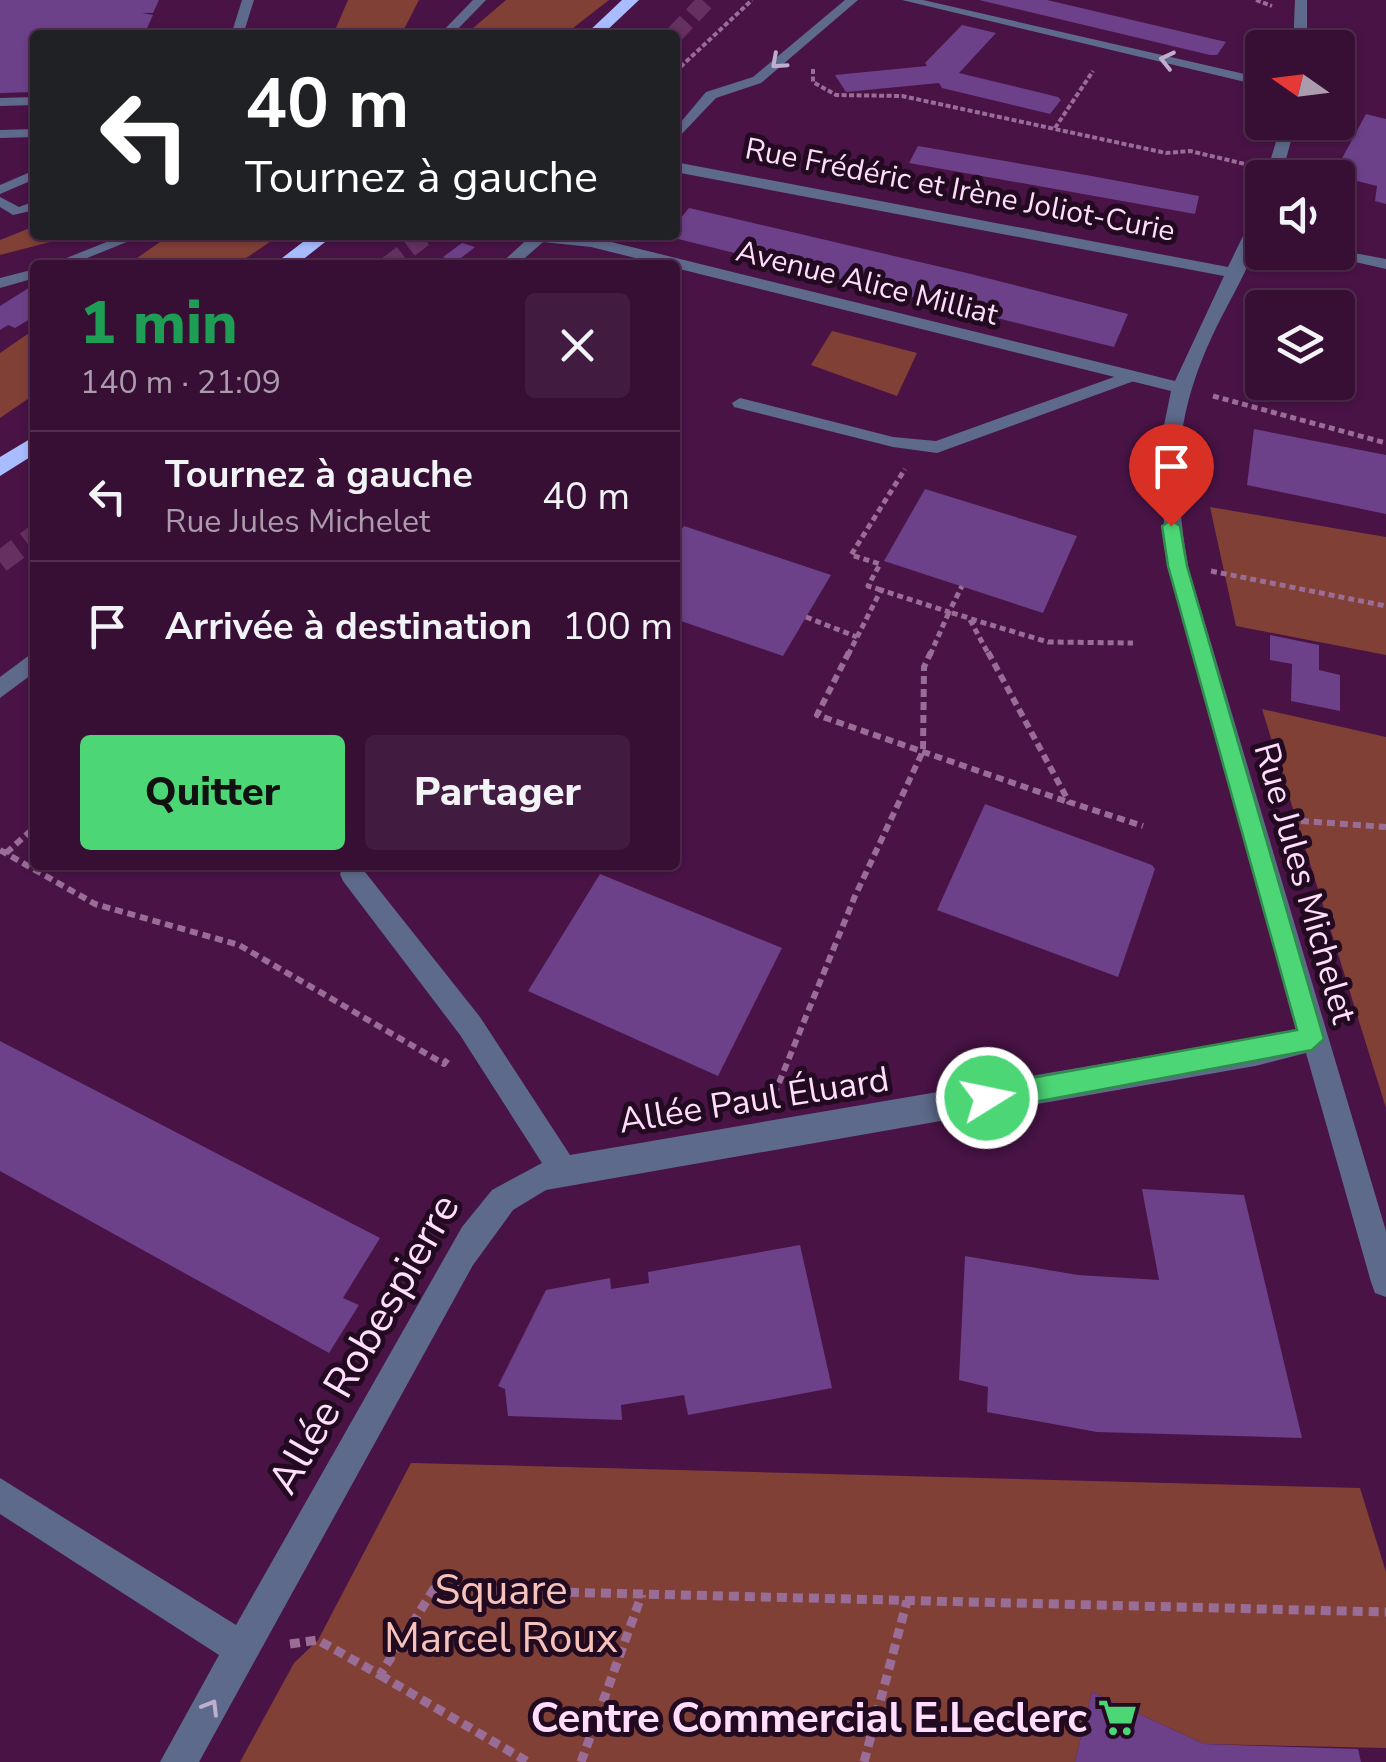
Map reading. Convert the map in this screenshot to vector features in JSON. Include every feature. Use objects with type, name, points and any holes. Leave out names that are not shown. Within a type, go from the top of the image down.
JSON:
[{"type":"highway","points":[[598,30],[631,0]]},
{"type":"highway","points":[[289,260],[317,240]]},
{"type":"highway","points":[[0,468],[30,447]]},
{"type":"street","points":[[1300,30],[1301,0]]},
{"type":"street","name":"Rue Frédéric et Irène Joliot-Curie","points":[[680,168],[1233,274]]},
{"type":"street","points":[[513,260],[535,240]]},
{"type":"street","name":"Avenue Alice Milliat","points":[[574,240],[663,260]]},
{"type":"street","points":[[1355,258],[1386,264]]},
{"type":"street","name":"Rue Jules Michelet","points":[[1245,259],[1233,274],[1182,388],[1172,421],[1169,472],[1178,566],[1312,1039],[1386,1282]]},
{"type":"street","name":"Avenue Alice Milliat","points":[[680,264],[1182,388]]},
{"type":"street","points":[[0,690],[30,663]]},
{"type":"street","points":[[352,874],[470,1026],[563,1170]]},
{"type":"street","name":"Allée Paul Éluard","points":[[563,1170],[1256,1053],[1312,1039]]},
{"type":"street","name":"Allée Robespierre","points":[[178,1762],[244,1651],[489,1210],[511,1190],[563,1170]]},
{"type":"street","points":[[0,1494],[244,1651]]},
{"type":"lane","points":[[239,30],[248,0]]},
{"type":"lane","points":[[451,30],[480,0]]},
{"type":"lane","points":[[680,131],[711,94],[757,80],[852,0]]},
{"type":"lane","points":[[908,0],[1245,78]]},
{"type":"lane","points":[[0,102],[30,102]]},
{"type":"lane","points":[[0,134],[30,133]]},
{"type":"lane","points":[[0,190],[30,176]]},
{"type":"lane","points":[[0,200],[18,212],[30,207]]},
{"type":"lane","points":[[70,260],[124,240]]},
{"type":"lane","points":[[0,283],[30,274]]},
{"type":"lane","points":[[740,403],[916,446],[953,445],[1128,377]]},
{"type":"path","points":[[680,67],[752,0]]},
{"type":"path","points":[[1055,128],[1110,46]]},
{"type":"path","points":[[818,62],[810,73],[813,82],[836,96],[902,96],[1166,153],[1190,151],[1245,166]]},
{"type":"path","points":[[1182,388],[1386,442]]},
{"type":"path","points":[[916,446],[852,555],[880,564],[868,586],[1048,642],[1132,644]]},
{"type":"path","points":[[1178,566],[1386,606]]},
{"type":"path","points":[[757,1138],[855,896],[923,750],[924,667],[962,586]]},
{"type":"path","points":[[881,590],[817,714],[1144,826]]},
{"type":"path","points":[[806,617],[857,637]]},
{"type":"path","points":[[969,618],[1069,802]]},
{"type":"path","points":[[1252,820],[1386,827]]},
{"type":"path","points":[[30,831],[3,852],[30,867]]},
{"type":"path","points":[[35,870],[96,904],[239,946],[444,1064],[470,1026]]},
{"type":"path","points":[[380,1675],[434,1589],[1386,1612]]},
{"type":"path","points":[[581,1762],[642,1594]]},
{"type":"path","points":[[864,1762],[907,1600]]},
{"type":"path","points":[[244,1651],[318,1640],[528,1762]]},
{"type":"green space","points":[[348,0],[419,0],[404,30],[335,30]]},
{"type":"green space","points":[[506,0],[609,0],[570,30],[471,30]]},
{"type":"green space","points":[[30,228],[30,240],[58,240],[0,255],[0,240]]},
{"type":"green space","points":[[163,240],[273,240],[243,260],[134,260]]},
{"type":"green space","points":[[832,331],[917,353],[897,396],[811,365]]},
{"type":"green space","points":[[30,332],[30,397],[0,418],[0,353]]},
{"type":"green space","points":[[1210,507],[1386,537],[1386,655],[1236,626]]},
{"type":"green space","points":[[1262,709],[1386,737],[1386,1108]]},
{"type":"green space","name":"Square Marcel Roux","points":[[411,1463],[1360,1488],[1386,1572],[1386,1748],[1204,1744],[1092,1692],[1075,1762],[240,1762],[294,1663],[318,1640]]},
{"type":"building","points":[[0,0],[159,0],[153,13],[142,13],[153,15],[146,30],[30,30],[30,92],[0,93]]},
{"type":"building","points":[[979,0],[1047,0],[1226,42],[1217,55],[1210,55]]},
{"type":"building","points":[[962,25],[996,33],[959,73],[1058,97],[1061,100],[1050,114],[942,88],[939,83],[846,92],[835,75],[927,66],[925,63]]},
{"type":"building","points":[[1366,114],[1386,119],[1386,204],[1375,201],[1377,186],[1355,180],[1355,160],[1341,160]]},
{"type":"building","points":[[918,146],[1199,196],[1195,214],[909,163]]},
{"type":"building","points":[[689,208],[1128,314],[1114,347],[680,239],[680,219]]},
{"type":"building","points":[[462,243],[475,247],[459,260],[443,257]]},
{"type":"building","points":[[30,287],[30,319],[15,328],[8,325],[0,330],[0,306]]},
{"type":"building","points":[[1254,429],[1386,455],[1386,514],[1247,485]]},
{"type":"building","points":[[925,489],[1077,536],[1043,613],[884,561]]},
{"type":"building","points":[[684,526],[831,575],[783,656],[680,621],[680,531]]},
{"type":"building","points":[[1270,635],[1319,645],[1319,670],[1340,675],[1340,711],[1291,701],[1292,664],[1270,660]]},
{"type":"building","points":[[985,804],[1152,865],[1155,869],[1118,977],[937,910]]},
{"type":"building","points":[[600,874],[782,948],[718,1076],[528,991]]},
{"type":"building","points":[[0,1041],[380,1238],[343,1298],[359,1305],[329,1353],[0,1171]]},
{"type":"building","points":[[1142,1189],[1244,1195],[1302,1438],[1097,1432],[987,1412],[988,1387],[959,1380],[965,1256],[1078,1275],[1159,1280]]},
{"type":"building","points":[[800,1245],[832,1388],[688,1415],[684,1395],[621,1405],[622,1420],[508,1416],[505,1389],[498,1386],[546,1290],[610,1278],[611,1289],[649,1283],[648,1272]]},
{"type":"building","name":"Centre Commercial E.Leclerc","points":[[1092,1692],[1204,1744],[1358,1749],[1361,1762],[1075,1762]]},
{"type":"tunnel","points":[[679,30],[707,0]]},
{"type":"tunnel","points":[[394,260],[420,240]]},
{"type":"tunnel","points":[[0,562],[30,540]]},
{"type":"place","name":"Centre Commercial E.Leclerc","points":[[1117,1718]]},
{"type":"route","points":[[987,1098],[1256,1053],[1312,1039],[1178,566],[1171,526]]}]
